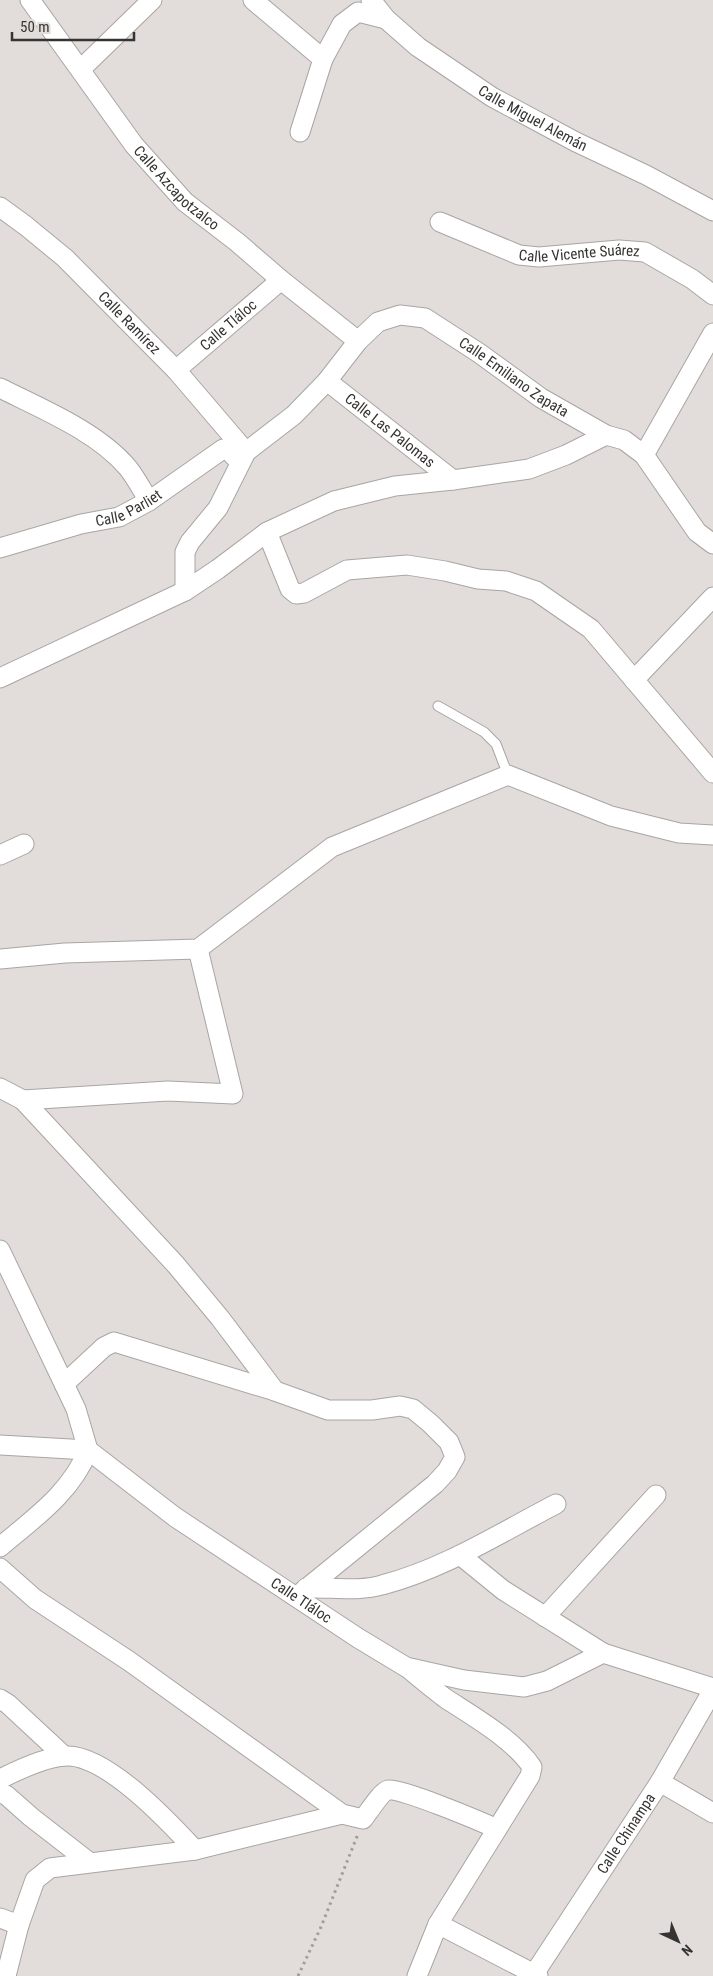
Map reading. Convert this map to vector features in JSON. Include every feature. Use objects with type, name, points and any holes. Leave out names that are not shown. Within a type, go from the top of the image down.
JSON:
[{"type":"street","name":"Calle Azcapotzalco","points":[[30,0],[134,145],[186,202],[358,341]]},
{"type":"street","points":[[81,69],[152,0]]},
{"type":"street","points":[[252,0],[324,59]]},
{"type":"street","name":"Calle Miguel Alemán","points":[[371,0],[386,19],[418,46],[492,97],[713,211]]},
{"type":"street","points":[[300,132],[324,59],[342,24],[358,12],[386,19]]},
{"type":"street","name":"Calle Ramírez","points":[[0,208],[26,226],[65,258],[176,370],[243,457]]},
{"type":"street","name":"Calle Vicente Suárez","points":[[440,222],[519,255],[539,257],[620,250],[645,252],[692,279],[713,295]]},
{"type":"street","name":"Calle Tláloc","points":[[176,370],[281,280]]},
{"type":"street","name":"Calle Emiliano Zapata","points":[[358,341],[378,322],[400,315],[425,318],[480,353],[541,398],[606,435],[624,440],[644,455],[697,532],[713,544]]},
{"type":"street","points":[[644,455],[713,333]]},
{"type":"street","points":[[185,591],[185,552],[190,542],[218,508],[243,457],[294,415],[327,381],[358,341]]},
{"type":"street","name":"Calle Las Palomas","points":[[327,381],[453,480]]},
{"type":"street","points":[[0,388],[99,441],[128,468],[149,501]]},
{"type":"street","points":[[0,678],[185,591],[267,532],[334,502],[395,486],[529,469],[566,455],[606,435]]},
{"type":"street","name":"Calle Parliet","points":[[0,548],[81,524],[119,517],[149,501],[223,450],[228,449],[243,457]]},
{"type":"street","points":[[267,532],[290,589],[296,594],[304,593],[347,570],[407,565],[478,579],[506,581],[536,591],[591,629],[713,773]]},
{"type":"street","points":[[634,680],[712,599]]},
{"type":"street","points":[[0,959],[64,953],[198,949],[332,847],[508,775],[611,816],[679,833],[713,835]]},
{"type":"street","points":[[0,855],[24,844]]},
{"type":"street","points":[[23,1100],[168,1090],[233,1094],[198,949]]},
{"type":"street","points":[[0,1088],[23,1100],[176,1265],[220,1318],[275,1391]]},
{"type":"street","points":[[0,1250],[76,1409],[88,1450],[84,1461],[56,1499],[0,1546]]},
{"type":"street","points":[[64,1384],[104,1347],[114,1342],[275,1391],[328,1410],[372,1410],[400,1406],[413,1409],[449,1442],[454,1457],[447,1471],[434,1484],[301,1593]]},
{"type":"street","points":[[0,1445],[88,1450]]},
{"type":"street","name":"Calle Tláloc","points":[[88,1450],[175,1518],[301,1593],[358,1638],[406,1667],[464,1680],[524,1687],[547,1681],[603,1653]]},
{"type":"street","points":[[545,1617],[656,1495]]},
{"type":"street","points":[[301,1593],[330,1587],[351,1589],[381,1586],[460,1555],[556,1504]]},
{"type":"street","points":[[460,1555],[503,1590],[603,1653],[713,1689]]},
{"type":"street","points":[[0,1568],[35,1599],[129,1661],[342,1814],[363,1820],[383,1794],[388,1790],[394,1790],[498,1828]]},
{"type":"street","points":[[406,1667],[443,1696],[481,1721],[525,1756],[532,1767],[530,1776],[438,1924],[417,1976]]},
{"type":"street","name":"Calle Chinampa","points":[[536,1975],[660,1782],[713,1689]]},
{"type":"street","points":[[0,1699],[8,1704],[64,1756]]},
{"type":"street","points":[[0,1779],[33,1765],[64,1756],[82,1757],[105,1770],[150,1803],[195,1850]]},
{"type":"street","points":[[660,1782],[713,1813]]},
{"type":"street","points":[[0,1793],[6,1795],[31,1818],[89,1862]]},
{"type":"street","points":[[6,1976],[20,1924],[35,1880],[50,1868],[195,1850],[342,1814]]},
{"type":"street","points":[[0,1918],[20,1924]]},
{"type":"street","points":[[438,1924],[536,1975]]},
{"type":"lane","points":[[438,706],[484,732],[496,744],[508,775]]},
{"type":"path","points":[[298,1976],[321,1927],[363,1820]]}]
